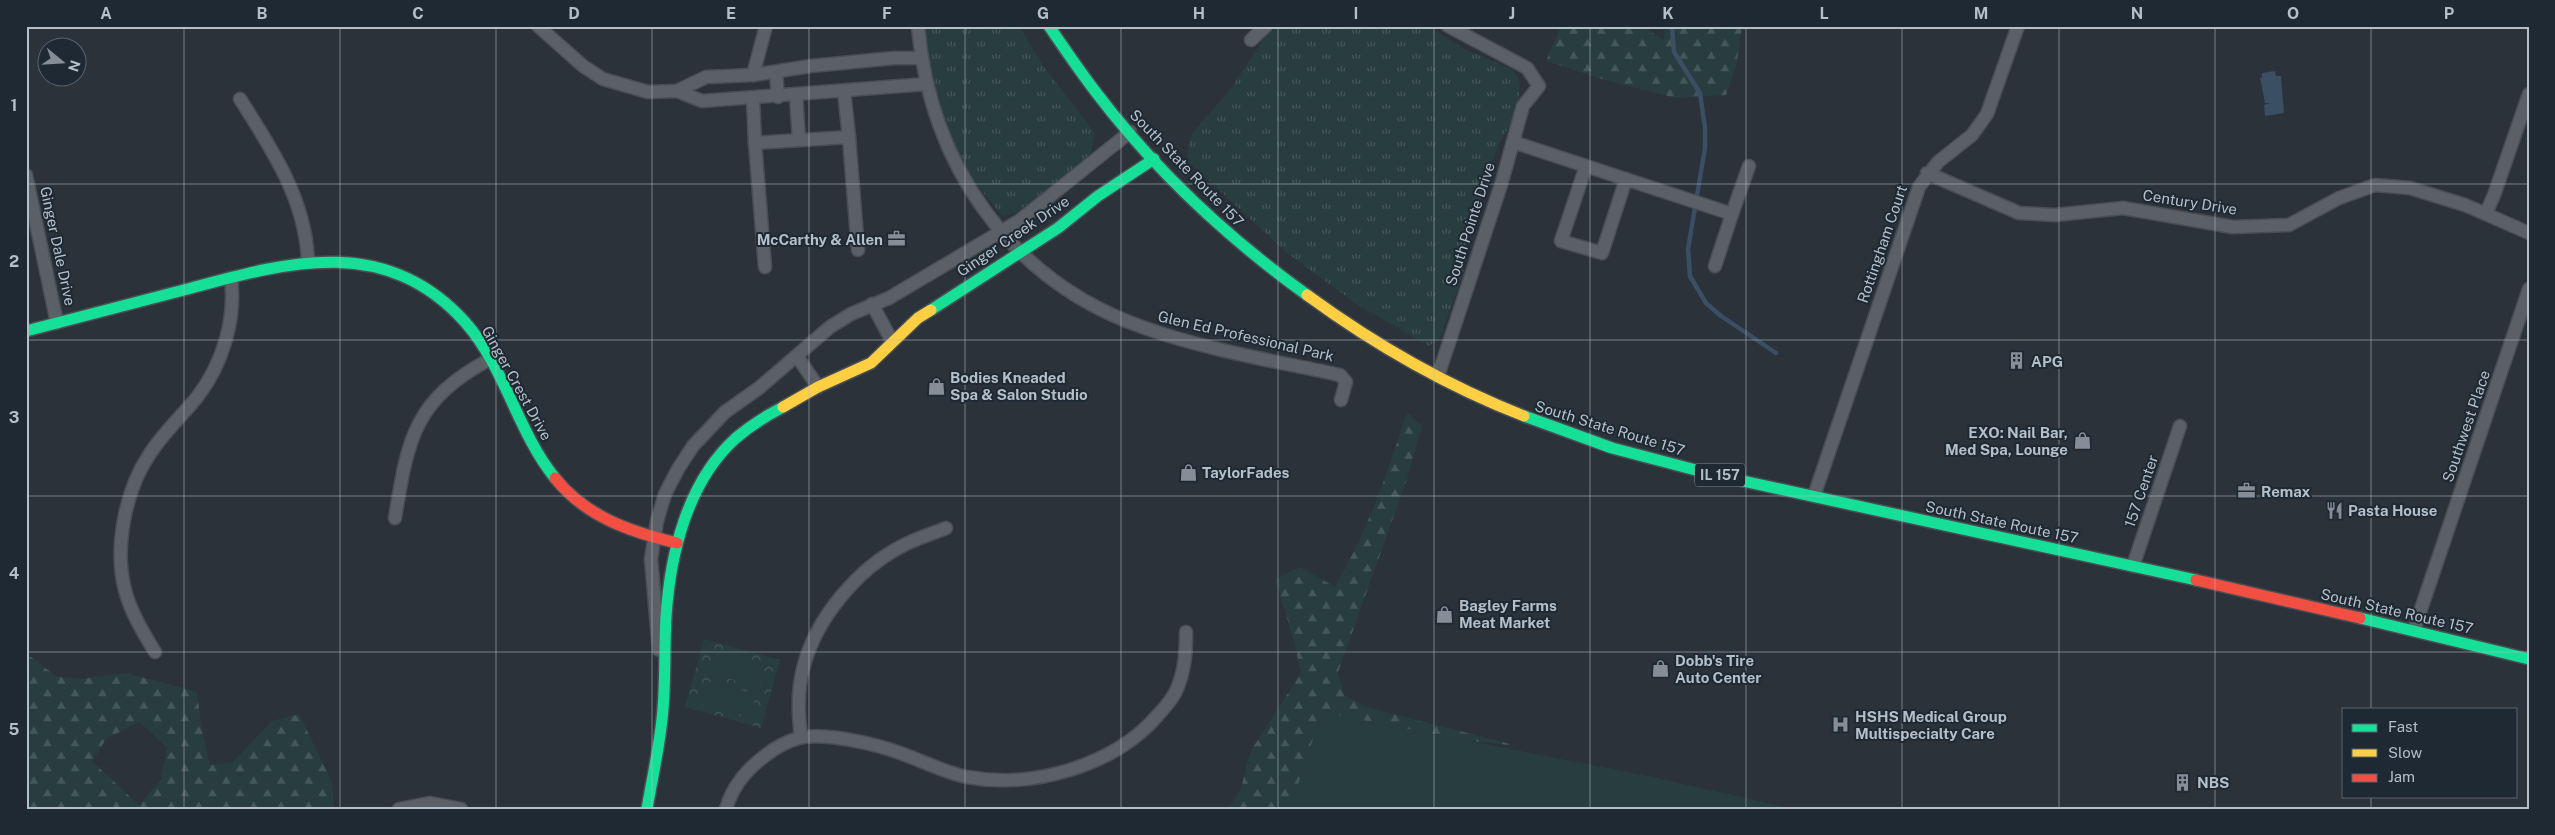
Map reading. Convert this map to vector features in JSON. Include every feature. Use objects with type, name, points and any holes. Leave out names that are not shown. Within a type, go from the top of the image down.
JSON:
[{"type":"street","points":[[538,26],[583,66],[604,79],[648,92],[677,91],[702,101],[753,99],[927,84]]},
{"type":"street","points":[[753,75],[766,26]]},
{"type":"street","points":[[918,26],[921,58],[927,84],[944,138],[960,174],[1001,233],[1020,253]]},
{"type":"street","name":"South State Route 157","points":[[1049,26],[1097,92],[1154,159],[1205,212],[1254,256],[1354,329],[1438,376],[1495,405],[1562,432],[1682,467],[2133,566],[2414,630],[2529,659]]},
{"type":"street","points":[[1251,40],[1266,26]]},
{"type":"street","name":"South Pointe Drive","points":[[1438,376],[1524,106],[1539,86],[1527,68],[1448,26]]},
{"type":"street","name":"Rottingham Court","points":[[1814,496],[1899,240],[1919,187],[1938,162],[1972,135],[1987,114],[2018,26]]},
{"type":"street","points":[[677,91],[706,77],[753,75],[811,66],[894,58],[921,58]]},
{"type":"street","points":[[776,72],[778,97]]},
{"type":"street","points":[[844,91],[858,250]]},
{"type":"street","points":[[2486,213],[2529,94]]},
{"type":"street","points":[[796,95],[799,140]]},
{"type":"street","points":[[240,99],[268,143],[299,205],[304,227],[308,262]]},
{"type":"street","points":[[753,99],[765,267]]},
{"type":"street","name":"Ginger Creek Drive","points":[[664,679],[652,595],[651,559],[665,494],[693,446],[725,412],[797,356],[830,327],[872,304],[889,298],[1001,233],[1019,221],[1130,132]]},
{"type":"street","points":[[755,143],[848,137]]},
{"type":"street","points":[[1513,142],[1732,214]]},
{"type":"street","name":"Ginger Creek Drive","points":[[647,809],[658,753],[664,679],[666,615],[677,544],[691,501],[718,458],[735,439],[759,420],[818,387],[870,363],[918,318],[1020,253],[1154,159]]},
{"type":"street","points":[[1586,166],[1562,241],[1602,253],[1626,179]]},
{"type":"street","points":[[1715,266],[1749,166]]},
{"type":"street","name":"Century Drive","points":[[1927,174],[2019,213],[2055,215],[2122,208],[2233,227],[2289,224],[2339,198],[2375,185],[2410,188],[2486,213],[2529,233]]},
{"type":"street","name":"Ginger Dale Drive","points":[[26,175],[57,323]]},
{"type":"street","name":"Glen Ed Professional Park","points":[[1020,253],[1066,291],[1106,312],[1143,328],[1177,338],[1340,375],[1346,382],[1341,400]]},
{"type":"street","name":"Ginger Crest Drive","points":[[26,331],[286,264],[339,262],[365,265],[412,281],[446,304],[463,320],[490,359],[543,462],[564,490],[581,505],[604,520],[677,544]]},
{"type":"street","points":[[155,652],[131,609],[125,589],[121,547],[128,504],[136,479],[148,456],[199,395],[212,372],[228,334],[232,314],[231,278]]},
{"type":"street","name":"Southwest Place","points":[[2414,630],[2529,289]]},
{"type":"street","points":[[872,304],[892,341]]},
{"type":"street","points":[[797,356],[818,387]]},
{"type":"street","points":[[395,518],[404,460],[410,440],[421,418],[450,384],[462,374],[490,359]]},
{"type":"street","name":"157 Center","points":[[2133,566],[2180,426]]},
{"type":"street","points":[[801,737],[798,715],[799,689],[803,668],[812,643],[830,613],[861,576],[883,558],[904,545],[946,528]]},
{"type":"street","points":[[726,809],[734,790],[759,760],[773,750],[801,737],[834,738],[866,743],[900,753],[944,771],[968,777],[1022,779],[1069,770],[1112,753],[1133,739],[1157,716],[1176,692],[1185,665],[1186,632]]},
{"type":"street","points":[[399,809],[430,803],[462,809]]},
{"type":"green space","points":[[926,26],[1019,26],[1044,67],[1095,133],[1090,155],[1016,213],[1002,216],[971,177],[945,124],[930,65]]},
{"type":"green space","points":[[1278,26],[1428,26],[1464,49],[1509,68],[1516,75],[1519,84],[1517,106],[1498,146],[1462,256],[1464,271],[1440,338],[1429,346],[1355,303],[1287,253],[1187,160],[1189,141],[1194,131],[1229,91],[1264,39]]},
{"type":"green space","points":[[1561,26],[1642,26],[1664,40],[1666,26],[1742,26],[1737,62],[1726,95],[1676,98],[1605,80],[1546,61]]},
{"type":"green space","points":[[1407,412],[1422,426],[1406,482],[1338,672],[1344,695],[1366,707],[1518,746],[1424,736],[1294,809],[1229,809],[1241,788],[1250,752],[1301,673],[1293,638],[1275,579],[1300,567],[1335,587],[1367,523]]},
{"type":"green space","points":[[704,639],[780,660],[761,728],[685,707]]},
{"type":"green space","points":[[715,650],[765,663],[759,687],[709,673]]},
{"type":"green space","points":[[26,653],[56,676],[80,679],[127,673],[197,692],[201,725],[210,765],[233,762],[272,721],[299,714],[332,782],[334,806],[331,809],[26,809]],"holes":[[[140,722],[167,748],[161,779],[139,805],[92,761],[107,738]]]},
{"type":"green space","points":[[706,681],[756,694],[750,717],[700,704]]},
{"type":"green space","points":[[1322,712],[1648,776],[1795,809],[1290,809]]},
{"type":"water","points":[[2275,71],[2276,76],[2281,76],[2284,113],[2265,116],[2264,105],[2270,103],[2265,103],[2260,78],[2262,78],[2262,73]]},
{"type":"waterway","points":[[1672,26],[1674,52],[1700,93],[1705,128],[1705,148],[1688,249],[1690,276],[1706,303],[1721,316],[1776,353]]},
{"type":"traffic: fast","points":[[1049,26],[1095,91],[1167,175],[1221,226],[1307,295]]},
{"type":"traffic: fast","points":[[931,310],[1058,228],[1098,196],[1154,159]]},
{"type":"traffic: fast","points":[[26,331],[256,272],[293,265],[330,262],[365,265],[400,275],[433,293],[465,322],[491,359],[520,420],[542,460],[555,478]]},
{"type":"traffic: fast","points":[[647,809],[663,707],[668,593],[677,545],[684,521],[693,498],[719,456],[747,429],[783,407]]},
{"type":"traffic: fast","points":[[1524,416],[1612,448],[1711,474],[2196,580]]},
{"type":"traffic: fast","points":[[2360,618],[2529,659]]},
{"type":"traffic: slow","points":[[1307,295],[1358,330],[1412,363],[1467,391],[1524,416]]},
{"type":"traffic: slow","points":[[783,407],[818,387],[871,363],[918,318],[931,310]]},
{"type":"traffic: jam","points":[[555,478],[567,492],[581,503],[610,521],[643,534],[677,543]]},
{"type":"traffic: jam","points":[[2196,580],[2360,618]]},
{"type":"place","name":"McCarthy & Allen","points":[[897,239]]},
{"type":"place","name":"APG","points":[[2017,361]]},
{"type":"place","name":"Bodies Kneaded Spa & Salon Studio","points":[[936,386]]},
{"type":"place","name":"EXO: Nail Bar, Med Spa, Lounge","points":[[2082,441]]},
{"type":"place","name":"TaylorFades","points":[[1188,472]]},
{"type":"place","name":"Remax","points":[[2247,491]]},
{"type":"place","name":"Pasta House","points":[[2334,510]]},
{"type":"place","name":"Bagley Farms Meat Market","points":[[1445,614]]},
{"type":"place","name":"Dobb's Tire Auto Center","points":[[1661,669]]},
{"type":"place","name":"HSHS Medical Group Multispecialty Care","points":[[1841,725]]},
{"type":"place","name":"NBS","points":[[2183,782]]}]
